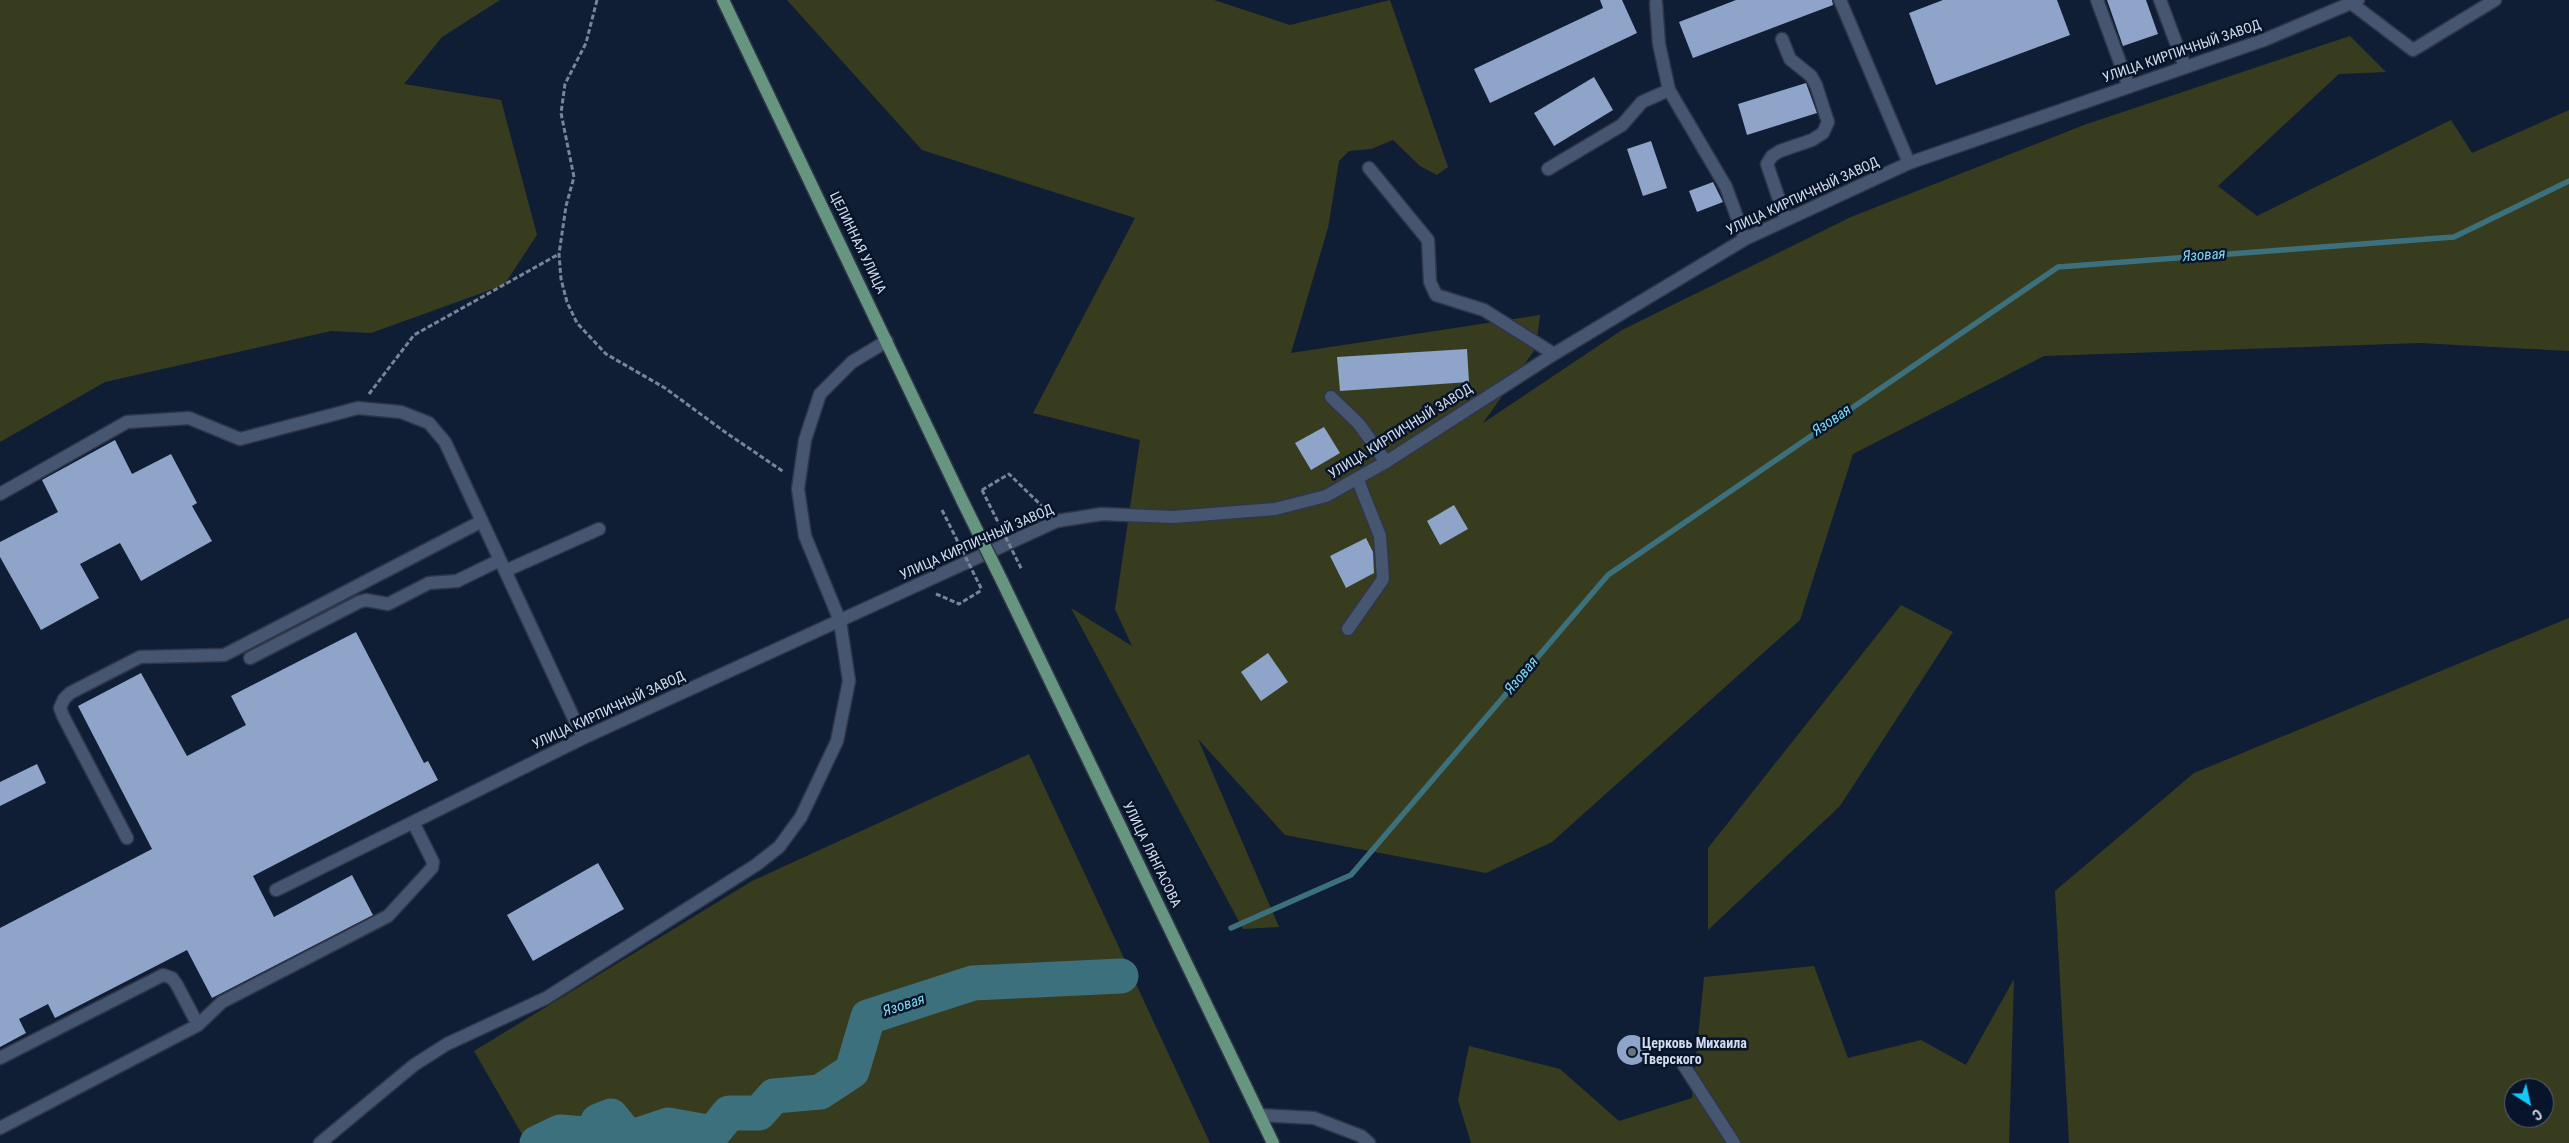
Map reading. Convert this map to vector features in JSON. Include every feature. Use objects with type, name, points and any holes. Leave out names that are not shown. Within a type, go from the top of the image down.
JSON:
[{"type":"main road","name":"ЦЕЛИННАЯ УЛИЦА","points":[[722,0],[962,500]]},
{"type":"main road","name":"УЛИЦА ЛЯНГАСОВА","points":[[962,500],[1273,1143]]},
{"type":"street","points":[[1840,0],[1909,163]]},
{"type":"street","points":[[2098,0],[2129,86]]},
{"type":"street","points":[[2160,0],[2184,67]]},
{"type":"street","points":[[2354,1],[2413,50],[2495,0]]},
{"type":"street","name":"УЛИЦА КИРПИЧНЫЙ ЗАВОД","points":[[276,890],[583,738],[1057,521],[1102,514],[1173,517],[1275,509],[1326,496],[1386,462],[1554,354],[1745,239],[1909,163],[2264,40],[2354,1]]},
{"type":"street","points":[[1656,3],[1659,44],[1669,90],[1726,187],[1745,239]]},
{"type":"street","points":[[1782,39],[1790,59],[1811,76],[1816,85],[1828,122],[1823,133],[1812,140],[1780,151],[1772,156],[1767,164],[1786,220]]},
{"type":"street","points":[[1548,169],[1622,125],[1642,102],[1669,90]]},
{"type":"street","points":[[1370,168],[1428,240],[1430,282],[1436,295],[1484,310],[1554,354]]},
{"type":"street","points":[[320,1143],[414,1065],[447,1044],[546,998],[756,865],[779,847],[801,817],[836,741],[849,681],[840,621],[805,536],[798,489],[805,440],[820,394],[852,362],[887,341]]},
{"type":"street","points":[[1331,397],[1359,424],[1386,462]]},
{"type":"street","points":[[0,494],[127,422],[189,418],[240,439],[358,408],[401,412],[430,423],[445,442],[583,738]]},
{"type":"street","points":[[1348,629],[1383,579],[1380,536],[1358,478]]},
{"type":"street","points":[[127,838],[63,716],[60,708],[64,699],[70,693],[140,657],[224,655],[232,652],[482,522]]},
{"type":"street","points":[[250,658],[359,602],[366,600],[388,604],[429,583],[457,581],[503,566],[599,529]]},
{"type":"street","points":[[0,1128],[198,1025],[222,1002],[388,916],[432,868],[434,862],[413,822]]},
{"type":"street","points":[[0,1058],[163,975],[172,978],[177,985],[198,1025]]},
{"type":"street","points":[[1683,1064],[1734,1143]]},
{"type":"street","points":[[1259,1115],[1314,1118],[1361,1136],[1369,1143]]},
{"type":"path","points":[[597,0],[586,43],[565,84],[561,112],[574,177],[566,206],[558,254],[561,279],[576,323],[606,354],[665,388],[725,432],[782,470],[798,489]]},
{"type":"path","points":[[358,408],[414,335],[558,254]]},
{"type":"path","points":[[1022,570],[982,490],[1009,474],[1057,521]]},
{"type":"path","points":[[918,585],[959,604],[982,590],[942,510]]},
{"type":"green space","points":[[0,0],[500,0],[442,37],[404,84],[501,100],[537,235],[504,285],[371,333],[331,331],[105,382],[0,442]]},
{"type":"green space","points":[[787,0],[1214,0],[1290,25],[1390,0],[1448,167],[1437,175],[1420,166],[1393,140],[1371,149],[1349,151],[1339,161],[1328,228],[1291,353],[1540,315],[1536,348],[1483,423],[1622,330],[1851,217],[2084,125],[2350,36],[2386,72],[2339,74],[2218,186],[2257,216],[2451,120],[2472,153],[2569,110],[2569,351],[2420,343],[2044,356],[1853,454],[1800,620],[1552,842],[1486,873],[1285,835],[1198,739],[1279,927],[1243,929],[1071,608],[1132,646],[1115,609],[1140,440],[1033,413],[1135,218],[922,150]]},
{"type":"green space","points":[[1901,605],[1953,632],[1840,806],[1708,930],[1708,848]]},
{"type":"green space","points":[[2569,618],[2569,1143],[2069,1143],[2055,891],[2194,773]]},
{"type":"green space","points":[[1029,754],[1210,1143],[527,1143],[474,1051],[752,881]]},
{"type":"green space","points":[[1814,966],[1848,1058],[1921,1040],[1966,1065],[2014,979],[2009,1143],[1471,1143],[1458,1100],[1469,1046],[1560,1069],[1619,1121],[1692,1098],[1704,977]]},
{"type":"building","points":[[1600,0],[1622,0],[1637,33],[1490,103],[1474,69],[1603,8]]},
{"type":"building","points":[[1736,0],[1832,0],[1833,5],[1693,58],[1679,22]]},
{"type":"building","points":[[1943,0],[2057,0],[2070,35],[1936,85],[1909,13]]},
{"type":"building","points":[[2107,0],[2146,0],[2158,34],[2123,46]]},
{"type":"building","points":[[1594,77],[1613,110],[1554,146],[1534,113]]},
{"type":"building","points":[[1806,83],[1817,113],[1747,135],[1738,104]]},
{"type":"building","points":[[1651,141],[1667,188],[1643,196],[1627,149]]},
{"type":"building","points":[[1713,182],[1723,202],[1697,212],[1689,191]]},
{"type":"building","points":[[1467,349],[1469,382],[1340,391],[1337,357]]},
{"type":"building","points":[[1324,427],[1340,453],[1311,470],[1295,443]]},
{"type":"building","points":[[115,440],[132,474],[171,454],[197,503],[192,506],[212,541],[141,581],[120,543],[80,564],[99,598],[41,630],[0,557],[0,542],[58,512],[42,480]]},
{"type":"building","points":[[1454,505],[1468,529],[1440,545],[1427,521]]},
{"type":"building","points":[[1366,538],[1373,552],[1374,573],[1346,588],[1330,556]]},
{"type":"building","points":[[356,632],[424,763],[428,761],[438,780],[253,876],[274,917],[352,875],[373,915],[212,998],[187,950],[55,1018],[48,1004],[19,1019],[26,1033],[0,1047],[0,928],[152,849],[78,706],[141,673],[187,756],[246,725],[231,696]]},
{"type":"building","points":[[1268,653],[1288,682],[1261,701],[1241,672]]},
{"type":"building","points":[[37,764],[46,783],[0,806],[0,782]]},
{"type":"building","points":[[598,863],[624,909],[533,961],[507,915]]},
{"type":"building","name":"Церковь Михаила Тверского","points":[[1632,1035],[1643,1039],[1647,1050],[1643,1061],[1632,1065],[1621,1061],[1617,1050],[1621,1039]]},
{"type":"waterway","name":"Язовая","points":[[1231,928],[1351,875],[1608,575],[2058,267],[2454,237],[2569,181]]},
{"type":"waterway","name":"Язовая","points":[[537,1143],[560,1132],[597,1135],[598,1121],[611,1116],[629,1138],[668,1125],[713,1133],[729,1113],[759,1113],[774,1096],[820,1092],[852,1071],[868,1017],[973,983],[1121,976]]},
{"type":"place","name":"Церковь Михаила Тверского","points":[[1632,1052]]}]
